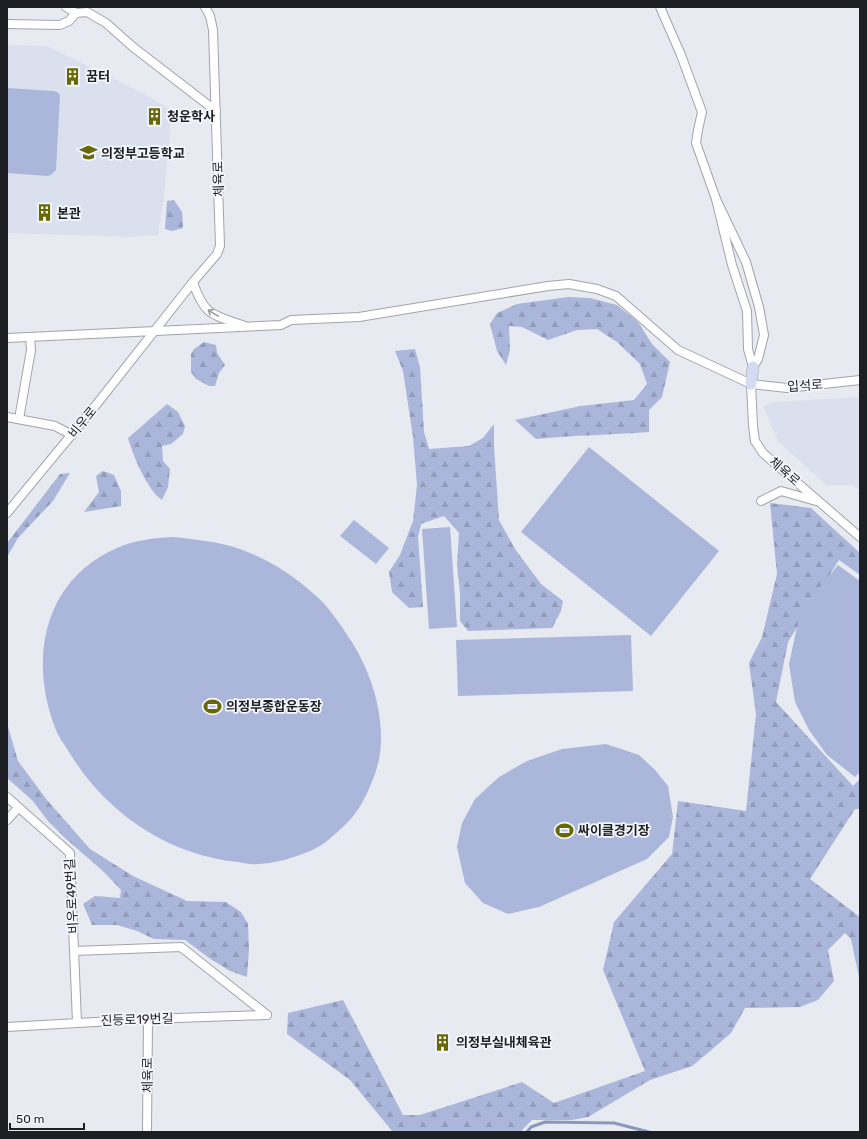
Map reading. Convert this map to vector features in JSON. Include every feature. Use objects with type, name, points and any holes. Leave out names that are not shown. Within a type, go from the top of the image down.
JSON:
[{"type":"street","points":[[66,7],[76,13],[87,12],[106,23],[133,47],[216,111]]},
{"type":"street","name":"체육로","points":[[156,330],[217,254],[220,246],[213,30],[210,16],[205,7]]},
{"type":"street","points":[[660,7],[681,55],[702,112],[696,143],[716,198],[746,262],[759,306],[764,336],[758,359],[753,367]]},
{"type":"street","points":[[7,24],[60,25],[69,21],[76,13]]},
{"type":"street","points":[[716,198],[732,266],[747,311],[748,349],[753,367],[751,384]]},
{"type":"street","points":[[193,282],[200,301],[204,307],[213,314],[249,328]]},
{"type":"street","name":"입석로","points":[[7,338],[156,330],[249,328],[281,325],[291,320],[359,317],[548,286],[569,284],[597,289],[616,296],[678,350],[751,384],[787,388],[860,380]]},
{"type":"street","name":"비우로","points":[[7,513],[156,330]]},
{"type":"street","points":[[19,418],[31,350],[30,337]]},
{"type":"street","name":"체육로","points":[[751,384],[755,441],[763,452],[860,537]]},
{"type":"street","points":[[7,417],[19,418],[55,426],[72,435]]},
{"type":"street","points":[[761,501],[781,491],[820,502]]},
{"type":"street","name":"비우로49번길","points":[[7,797],[70,853],[77,1022]]},
{"type":"street","points":[[7,820],[18,808]]},
{"type":"street","name":"진등로19번길","points":[[7,1027],[77,1022],[267,1016],[181,947],[74,951]]},
{"type":"street","name":"체육로","points":[[147,1132],[148,1019]]},
{"type":"shaded area","name":"의정부고등학교","points":[[7,45],[47,46],[145,94],[172,111],[164,195],[158,235],[132,237],[7,233]]},
{"type":"shaded area","points":[[860,397],[860,491],[853,485],[826,485],[778,441],[763,406],[773,402]]},
{"type":"green space","points":[[7,88],[53,91],[60,95],[56,170],[51,175],[7,173]]},
{"type":"green space","points":[[174,200],[182,212],[183,228],[172,231],[165,229],[167,201]]},
{"type":"green space","points":[[568,297],[590,298],[617,305],[638,322],[652,344],[670,362],[662,397],[649,410],[649,432],[536,439],[515,420],[581,406],[634,400],[647,384],[640,364],[617,342],[597,329],[577,330],[548,340],[522,327],[509,326],[510,350],[506,365],[497,351],[490,324],[497,313],[517,304]]},
{"type":"green space","points":[[204,342],[216,345],[217,353],[225,365],[219,373],[215,386],[209,386],[196,379],[191,372],[191,354],[194,349]]},
{"type":"green space","points":[[415,349],[420,367],[424,432],[429,449],[469,446],[483,438],[494,424],[499,520],[515,549],[541,584],[563,601],[561,611],[552,628],[468,631],[460,621],[460,593],[457,565],[459,533],[444,516],[421,524],[418,537],[423,607],[409,608],[392,592],[389,572],[400,555],[413,521],[417,485],[413,437],[403,371],[395,351]]},
{"type":"green space","points":[[167,404],[178,412],[185,426],[183,434],[171,444],[162,446],[163,461],[170,469],[168,487],[162,500],[156,495],[146,480],[133,453],[128,438]]},
{"type":"green space","points":[[589,447],[719,551],[651,636],[521,532]]},
{"type":"green space","points":[[103,471],[114,475],[121,491],[121,506],[84,512],[99,492],[96,476]]},
{"type":"green space","points":[[70,473],[53,501],[18,538],[7,557],[7,543],[60,474]]},
{"type":"green space","points":[[770,503],[811,508],[860,553],[860,575],[839,560],[788,642],[776,702],[853,786],[860,779],[860,809],[855,809],[810,879],[860,917],[860,982],[851,939],[845,933],[828,950],[834,981],[818,1000],[800,1007],[745,1008],[731,1033],[692,1066],[650,1080],[588,1117],[572,1120],[532,1120],[520,1132],[393,1132],[350,1080],[287,1034],[288,1013],[343,1000],[403,1115],[420,1115],[522,1082],[554,1103],[645,1071],[603,970],[614,922],[672,854],[678,801],[746,811],[756,714],[749,663],[762,637],[777,574]]},
{"type":"green space","points":[[354,520],[389,548],[376,564],[340,536]]},
{"type":"green space","points":[[450,527],[457,627],[429,629],[422,529]]},
{"type":"green space","name":"의정부종합운동장","points":[[173,537],[212,542],[241,549],[267,561],[293,577],[326,606],[351,640],[368,674],[380,717],[381,745],[378,765],[367,793],[355,814],[327,841],[304,854],[266,864],[248,864],[212,858],[163,840],[140,827],[101,794],[84,774],[57,733],[48,703],[43,677],[43,650],[48,625],[58,601],[72,580],[92,562],[117,548],[145,540]]},
{"type":"green space","points":[[838,565],[860,581],[860,772],[855,777],[827,755],[809,730],[795,702],[789,664],[797,627],[812,597]]},
{"type":"green space","points":[[631,635],[633,691],[458,696],[456,640]]},
{"type":"green space","points":[[7,723],[18,761],[47,800],[90,849],[133,876],[187,901],[226,902],[241,912],[248,924],[249,949],[247,977],[230,971],[209,958],[185,940],[154,939],[137,931],[117,925],[92,925],[83,904],[95,896],[120,898],[121,890],[104,872],[65,838],[48,821],[32,800],[7,778]]},
{"type":"green space","name":"싸이클경기장","points":[[606,744],[639,755],[655,770],[668,786],[673,817],[669,837],[647,859],[539,907],[508,914],[483,903],[465,883],[457,847],[462,823],[475,799],[499,777],[527,761],[562,749]]},
{"type":"waterway","points":[[527,1132],[531,1127],[545,1122],[614,1123],[649,1132]]},
{"type":"place","name":"꿈터","points":[[73,76]]},
{"type":"place","name":"청운학사","points":[[154,116]]},
{"type":"place","name":"의정부고등학교","points":[[88,153]]},
{"type":"place","name":"본관","points":[[44,213]]},
{"type":"place","name":"의정부종합운동장","points":[[213,706]]},
{"type":"place","name":"싸이클경기장","points":[[565,830]]},
{"type":"place","name":"의정부실내체육관","points":[[443,1042]]}]
